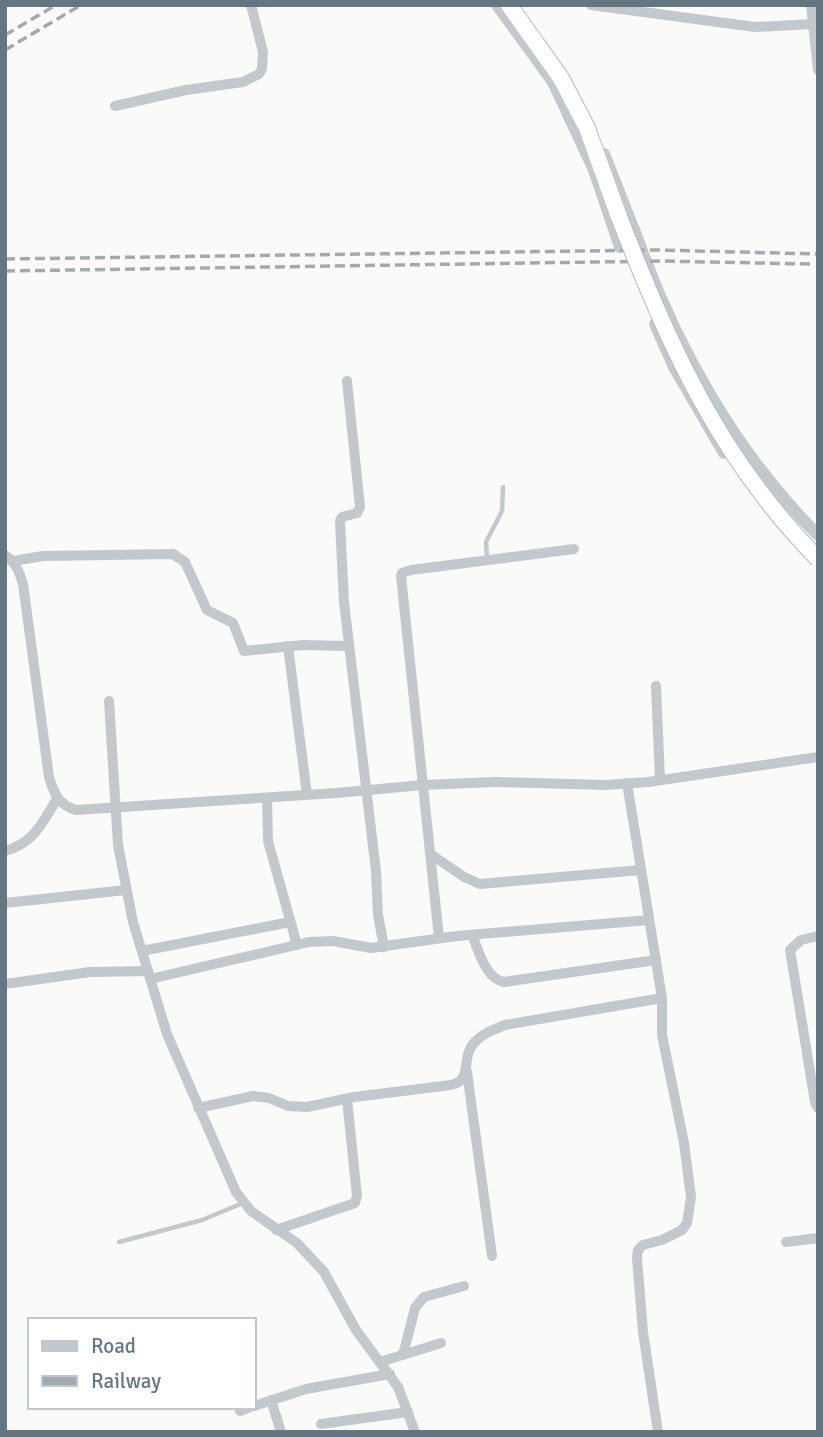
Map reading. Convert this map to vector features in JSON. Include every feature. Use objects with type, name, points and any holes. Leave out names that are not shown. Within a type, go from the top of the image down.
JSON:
[{"type":"highway","points":[[509,5],[561,78],[587,128],[649,293],[681,364],[718,432],[785,526],[818,559]]},
{"type":"street","points":[[115,106],[186,90],[243,82],[259,74],[263,52],[251,5]]},
{"type":"street","points":[[497,5],[553,82],[594,170],[620,247],[638,240]]},
{"type":"street","points":[[517,5],[566,75],[592,125],[647,265],[692,360],[731,428],[788,503],[818,535]]},
{"type":"street","points":[[591,5],[755,27],[814,24]]},
{"type":"street","points":[[811,5],[818,70]]},
{"type":"street","points":[[647,265],[632,269],[674,367],[705,424],[750,490],[781,529],[818,566]]},
{"type":"street","points":[[347,382],[360,507],[357,513],[341,517],[340,520],[344,602],[376,871],[378,915],[384,947]]},
{"type":"street","points":[[439,938],[402,573],[574,549]]},
{"type":"street","points":[[9,558],[166,553],[178,556],[187,566],[206,608],[233,623],[244,651],[288,646],[348,646]]},
{"type":"street","points":[[9,558],[19,571],[23,584],[49,777],[57,799],[76,810],[423,785],[495,782],[605,785],[660,780],[818,757]]},
{"type":"street","points":[[288,646],[307,795]]},
{"type":"street","points":[[656,685],[660,780]]},
{"type":"street","points":[[109,701],[118,845],[126,890],[167,1034],[228,1176],[243,1203],[258,1218],[297,1243],[315,1261],[333,1287],[356,1330],[390,1374],[415,1432]]},
{"type":"street","points":[[627,783],[662,998],[662,1035],[684,1143],[691,1197],[687,1223],[682,1230],[662,1240],[643,1245],[638,1250],[643,1332],[658,1432]]},
{"type":"street","points":[[267,798],[268,841],[297,945]]},
{"type":"street","points":[[5,851],[18,848],[29,841],[57,799]]},
{"type":"street","points":[[432,855],[464,877],[480,884],[641,870]]},
{"type":"street","points":[[5,903],[126,890]]},
{"type":"street","points":[[5,985],[90,972],[149,975],[321,941],[359,947],[384,947],[439,938],[649,920]]},
{"type":"street","points":[[142,950],[290,922]]},
{"type":"street","points":[[472,935],[490,975],[503,982],[656,960]]},
{"type":"street","points":[[818,936],[801,940],[790,950],[818,1108]]},
{"type":"street","points":[[198,1108],[253,1096],[299,1108],[451,1086],[463,1079],[472,1046],[484,1034],[495,1029],[513,1023],[662,998]]},
{"type":"street","points":[[467,1068],[492,1256]]},
{"type":"street","points":[[276,1230],[355,1203],[357,1196],[347,1099]]},
{"type":"street","points":[[786,1242],[818,1238]]},
{"type":"street","points":[[403,1355],[419,1301],[424,1297],[464,1286]]},
{"type":"street","points":[[380,1362],[440,1343]]},
{"type":"street","points":[[256,1406],[306,1389],[390,1374]]},
{"type":"street","points":[[271,1400],[281,1432]]},
{"type":"street","points":[[240,1411],[246,1409]]},
{"type":"street","points":[[321,1424],[408,1412]]},
{"type":"lane","points":[[487,560],[486,542],[500,517],[503,487]]},
{"type":"lane","points":[[119,1242],[202,1220],[243,1203]]},
{"type":"railway","points":[[5,35],[56,5]]},
{"type":"railway","points":[[5,50],[81,5]]},
{"type":"railway","points":[[5,259],[655,250],[818,254]]},
{"type":"railway","points":[[5,271],[661,261],[810,264]]}]
